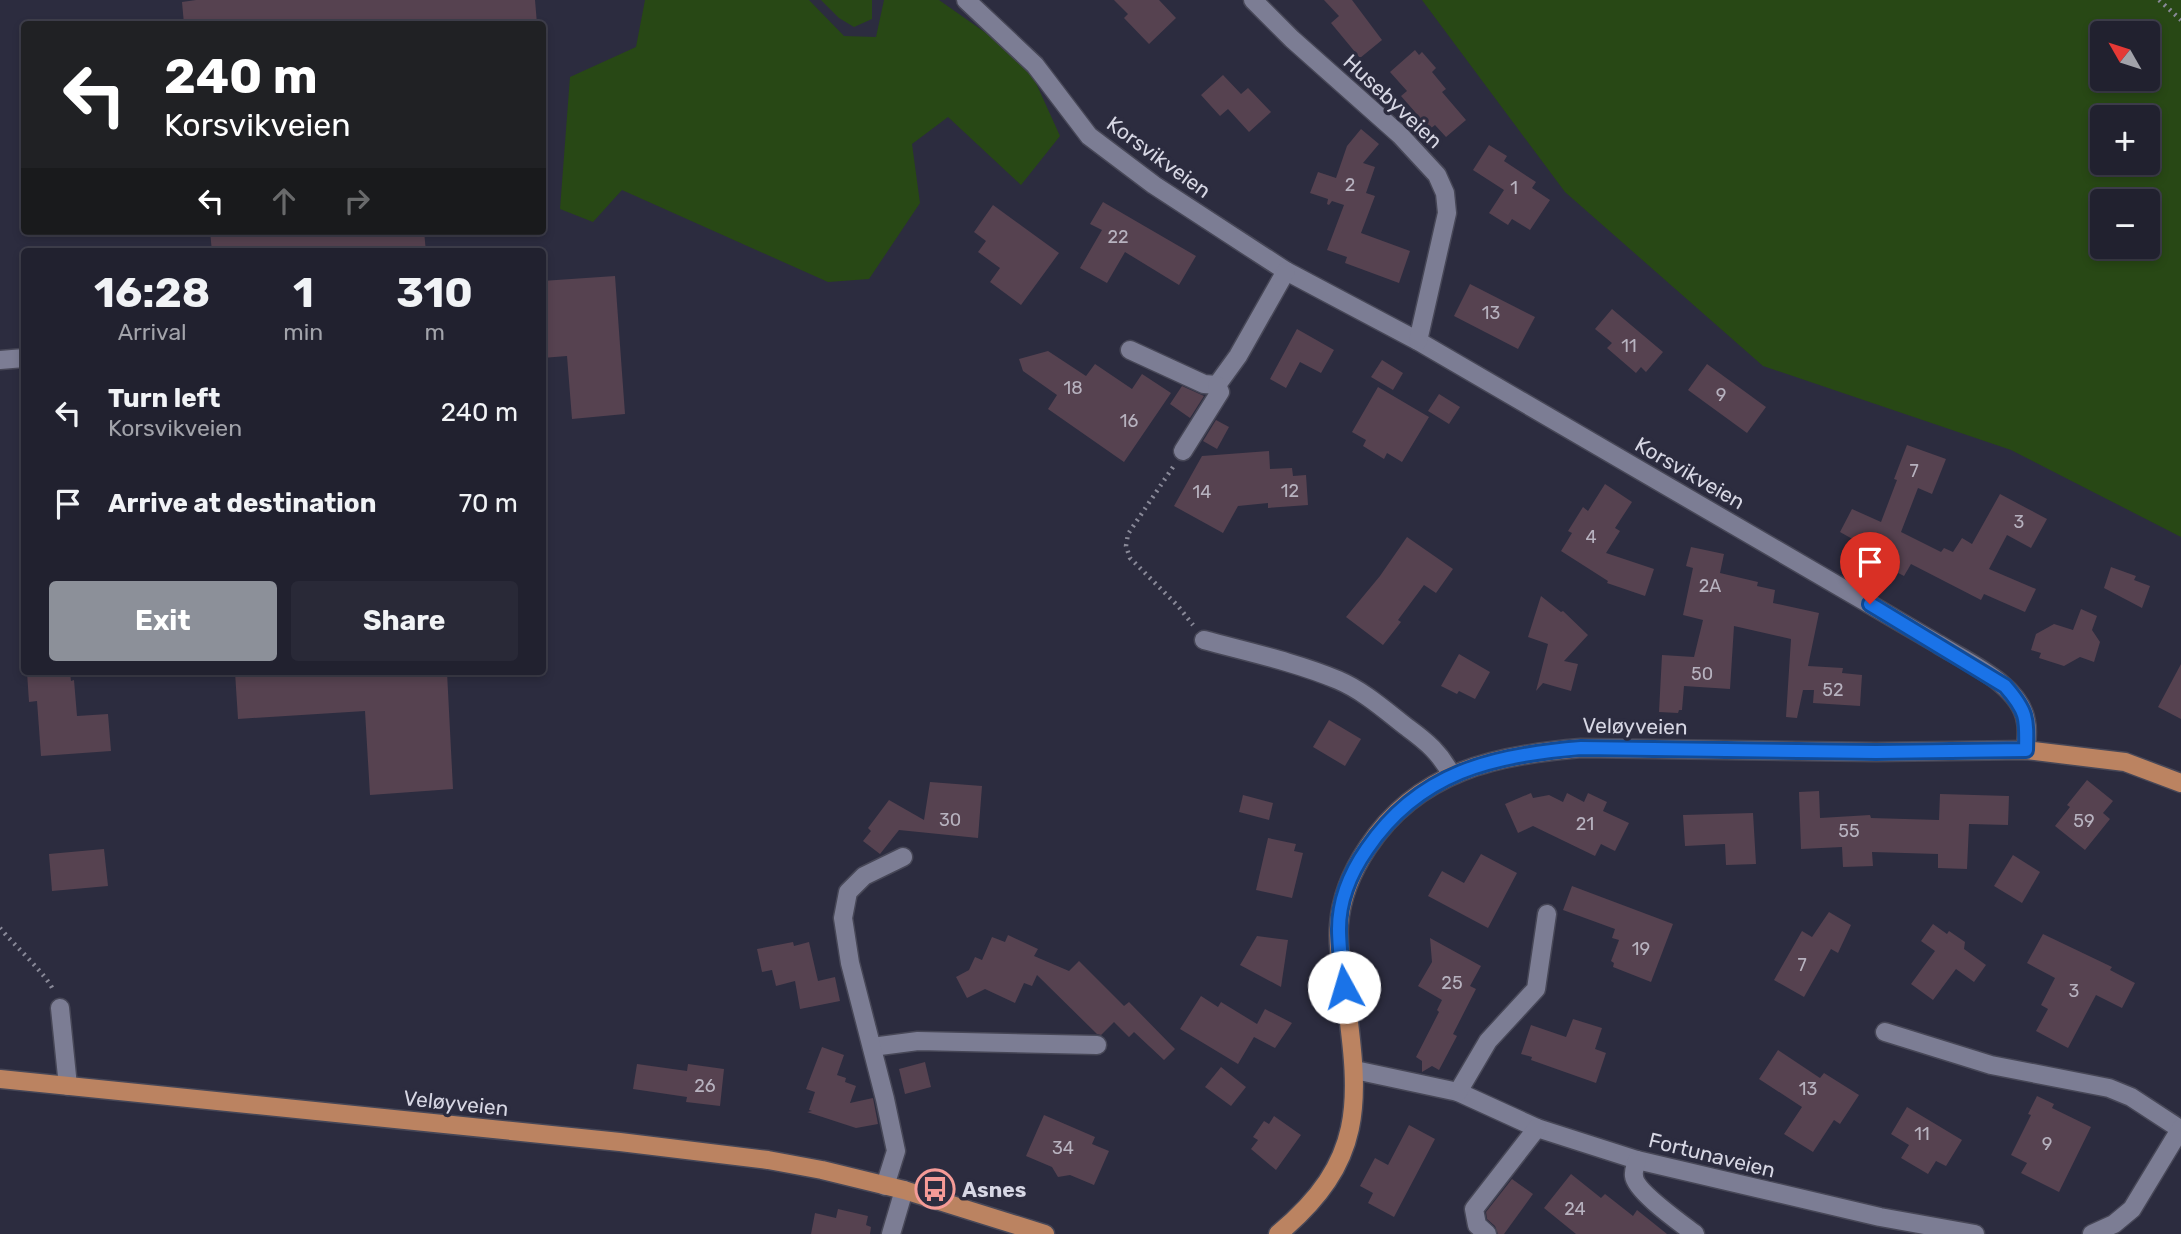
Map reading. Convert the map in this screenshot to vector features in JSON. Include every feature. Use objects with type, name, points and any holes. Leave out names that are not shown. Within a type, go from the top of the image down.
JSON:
[{"type":"main road","name":"Veløyveien","points":[[1279,1234],[1300,1216],[1329,1182],[1345,1150],[1353,1112],[1355,1070],[1341,966],[1339,927],[1344,894],[1356,865],[1394,813],[1419,793],[1451,774],[1475,765],[1533,752],[1581,748],[1863,752],[2026,750],[2125,762],[2181,783]]},
{"type":"main road","name":"Veløyveien","points":[[0,1079],[620,1142],[768,1160],[904,1190],[1045,1234]]},
{"type":"street","name":"Korsvikveien","points":[[966,0],[1035,65],[1090,136],[1154,185],[1286,271],[1418,341],[1914,630],[2005,686],[2020,704],[2026,723],[2026,750]]},
{"type":"street","name":"Husebyveien","points":[[1254,0],[1292,39],[1400,135],[1437,175],[1445,193],[1447,213],[1418,341]]},
{"type":"street","points":[[1217,385],[1238,356],[1286,271]]},
{"type":"street","points":[[1130,350],[1204,384],[1217,385]]},
{"type":"street","points":[[0,360],[21,358]]},
{"type":"street","points":[[1182,451],[1220,392],[1217,385]]},
{"type":"street","points":[[1204,640],[1306,668],[1339,680],[1374,701],[1429,743],[1442,757],[1451,774]]},
{"type":"street","points":[[885,1185],[896,1151],[850,963],[843,918],[848,892],[864,876],[903,857]]},
{"type":"street","points":[[1458,1092],[1488,1041],[1536,989],[1547,914]]},
{"type":"street","points":[[60,1009],[68,1086]]},
{"type":"street","points":[[1885,1032],[1991,1065],[2109,1088],[2130,1097],[2181,1128],[2132,1209],[2114,1224],[2092,1234]]},
{"type":"street","points":[[872,1047],[930,1041],[1097,1045]]},
{"type":"street","name":"Fortunaveien","points":[[1355,1070],[1458,1092],[1537,1128],[1637,1160],[1880,1217],[1975,1234]]},
{"type":"street","points":[[1488,1234],[1477,1225],[1474,1209],[1537,1128]]},
{"type":"street","points":[[1637,1160],[1633,1175],[1635,1181],[1646,1194],[1695,1234]]},
{"type":"street","points":[[891,1234],[904,1190]]},
{"type":"street","points":[[1872,1234],[1880,1217]]},
{"type":"path","points":[[2159,0],[2181,20]]},
{"type":"path","points":[[1182,451],[1128,534],[1126,546],[1130,558],[1178,606],[1204,640]]},
{"type":"path","points":[[0,928],[50,980],[60,1009]]},
{"type":"green space","points":[[645,0],[809,0],[844,36],[876,37],[884,0],[939,0],[1026,61],[1060,136],[1021,185],[948,117],[912,144],[920,203],[869,279],[828,282],[622,190],[593,222],[560,209],[570,77],[636,47]]},
{"type":"green space","points":[[821,0],[872,0],[872,19],[854,27],[839,18]]},
{"type":"green space","points":[[1422,0],[2181,0],[2181,537],[2011,450],[1763,366],[1565,192]]},
{"type":"building","points":[[535,0],[537,21],[184,21],[182,2]]},
{"type":"building","points":[[1114,0],[1159,0],[1176,18],[1149,44],[1124,18],[1128,14]]},
{"type":"building","points":[[1324,0],[1352,0],[1382,40],[1360,58],[1331,23],[1339,16]]},
{"type":"building","points":[[1415,50],[1419,55],[1422,52],[1436,68],[1432,72],[1446,89],[1442,92],[1466,120],[1446,137],[1435,125],[1430,129],[1401,96],[1407,91],[1390,72]]},
{"type":"building","points":[[1223,75],[1241,94],[1248,88],[1271,112],[1249,132],[1228,109],[1220,116],[1201,95]]},
{"type":"building","points":[[1361,129],[1379,144],[1363,163],[1375,167],[1366,193],[1375,196],[1361,233],[1410,251],[1399,283],[1345,263],[1347,257],[1327,250],[1344,205],[1332,201],[1329,205],[1328,199],[1310,193],[1318,172],[1336,178],[1347,146]]},
{"type":"building","points":[[1489,145],[1507,156],[1504,161],[1536,182],[1532,188],[1550,200],[1530,230],[1512,219],[1508,225],[1489,213],[1504,190],[1473,170]]},
{"type":"building","points":[[1103,202],[1196,256],[1179,285],[1125,252],[1107,283],[1080,268],[1102,230],[1090,224]]},
{"type":"building","points":[[993,205],[1059,253],[1021,305],[990,282],[1000,268],[978,252],[986,241],[974,232]]},
{"type":"building","points":[[210,235],[424,235],[426,248],[212,248]]},
{"type":"building","points":[[615,276],[625,414],[572,419],[567,356],[546,358],[546,281]]},
{"type":"building","points":[[1470,284],[1535,317],[1518,349],[1454,316]]},
{"type":"building","points":[[1612,309],[1663,352],[1646,372],[1641,367],[1636,373],[1607,348],[1612,343],[1595,329]]},
{"type":"building","points":[[1297,329],[1334,350],[1321,373],[1300,362],[1286,388],[1270,379]]},
{"type":"building","points":[[1048,351],[1086,376],[1095,364],[1132,389],[1142,374],[1171,393],[1124,462],[1048,409],[1057,395],[1023,371],[1019,359]]},
{"type":"building","points":[[1382,360],[1403,373],[1393,390],[1371,377]]},
{"type":"building","points":[[1707,364],[1766,407],[1747,433],[1688,390]]},
{"type":"building","points":[[1182,386],[1204,396],[1190,418],[1170,404]]},
{"type":"building","points":[[1378,387],[1429,417],[1402,462],[1387,453],[1384,459],[1363,446],[1366,440],[1352,432]]},
{"type":"building","points":[[1439,394],[1460,407],[1449,424],[1428,411]]},
{"type":"building","points":[[1216,420],[1229,427],[1217,449],[1203,441]]},
{"type":"building","points":[[1907,445],[1946,459],[1932,494],[1918,488],[1901,532],[1941,552],[1944,548],[1953,552],[1962,538],[1972,544],[2000,494],[2047,519],[2031,548],[2007,535],[1989,569],[2036,589],[2025,612],[1984,594],[1981,600],[1911,564],[1904,576],[1852,549],[1856,541],[1840,532],[1852,509],[1881,522]]},
{"type":"building","points":[[1269,451],[1270,469],[1292,468],[1293,476],[1306,475],[1308,505],[1268,508],[1268,503],[1238,506],[1223,533],[1174,506],[1202,456]]},
{"type":"building","points":[[1605,484],[1632,502],[1615,528],[1620,531],[1606,553],[1654,569],[1645,596],[1607,583],[1608,581],[1561,551],[1572,533],[1568,531],[1583,507],[1588,511]]},
{"type":"building","points":[[1407,537],[1453,569],[1436,593],[1424,585],[1383,645],[1346,617],[1380,576]]},
{"type":"building","points":[[1691,547],[1724,554],[1720,573],[1758,582],[1757,586],[1775,590],[1773,603],[1819,613],[1808,666],[1843,668],[1842,673],[1862,675],[1860,706],[1813,703],[1814,690],[1803,690],[1797,718],[1786,717],[1791,639],[1734,626],[1730,689],[1684,686],[1682,710],[1678,713],[1659,712],[1662,655],[1694,657],[1703,620],[1683,615],[1693,568],[1686,566]]},
{"type":"building","points":[[2111,567],[2136,576],[2134,580],[2150,586],[2142,608],[2104,588]]},
{"type":"building","points":[[1541,596],[1563,611],[1588,635],[1564,661],[1578,664],[1571,691],[1543,683],[1536,691],[1548,644],[1528,637]]},
{"type":"building","points":[[2081,609],[2097,616],[2092,630],[2100,642],[2094,662],[2080,657],[2064,666],[2039,658],[2041,653],[2031,650],[2036,634],[2054,624],[2073,630]]},
{"type":"building","points":[[1459,654],[1490,672],[1475,699],[1441,686]]},
{"type":"building","points":[[2181,664],[2181,719],[2158,707]]},
{"type":"building","points":[[27,675],[70,675],[71,681],[74,680],[77,716],[108,714],[111,751],[41,756],[37,701],[29,702]]},
{"type":"building","points":[[235,675],[447,675],[453,789],[370,795],[365,711],[238,719]]},
{"type":"building","points":[[1329,720],[1361,739],[1345,766],[1313,747]]},
{"type":"building","points":[[2087,780],[2113,801],[2103,813],[2110,819],[2085,850],[2055,826],[2070,807],[2067,805]]},
{"type":"building","points":[[930,782],[982,786],[978,838],[899,830],[880,854],[863,841],[871,831],[868,828],[889,800],[924,820]]},
{"type":"building","points":[[1819,791],[1820,818],[1870,815],[1871,818],[1939,820],[1940,794],[2009,796],[2008,825],[1969,824],[1967,869],[1938,868],[1938,854],[1872,852],[1873,866],[1843,867],[1842,847],[1801,849],[1799,792]]},
{"type":"building","points":[[1531,793],[1533,798],[1549,795],[1563,802],[1567,793],[1584,802],[1588,793],[1607,802],[1603,811],[1629,823],[1615,851],[1601,844],[1595,856],[1533,826],[1518,833],[1505,804]]},
{"type":"building","points":[[1243,795],[1273,803],[1269,820],[1239,812]]},
{"type":"building","points":[[1753,813],[1756,864],[1726,865],[1725,844],[1685,846],[1683,815]]},
{"type":"building","points":[[1268,838],[1296,844],[1294,851],[1303,853],[1292,898],[1256,890]]},
{"type":"building","points":[[104,849],[108,886],[52,891],[49,854]]},
{"type":"building","points":[[1481,854],[1517,873],[1488,928],[1428,896],[1442,871],[1464,883]]},
{"type":"building","points":[[2013,855],[2040,872],[2022,903],[1994,886]]},
{"type":"building","points":[[1572,886],[1673,924],[1651,982],[1613,967],[1614,963],[1611,961],[1619,940],[1612,938],[1615,929],[1563,910]]},
{"type":"building","points":[[1829,912],[1851,925],[1838,953],[1831,949],[1804,997],[1774,980],[1802,931],[1812,937]]},
{"type":"building","points":[[1933,924],[1965,942],[1964,949],[1986,965],[1974,982],[1956,969],[1933,1000],[1911,984],[1935,951],[1921,941]]},
{"type":"building","points":[[2043,934],[2112,967],[2110,970],[2135,983],[2122,1008],[2096,995],[2068,1048],[2036,1031],[2048,1009],[2041,1005],[2055,978],[2027,963]]},
{"type":"building","points":[[1008,935],[1038,949],[1034,956],[1069,971],[1079,961],[1124,1006],[1129,1002],[1175,1049],[1164,1060],[1134,1032],[1129,1037],[1114,1022],[1101,1035],[1097,1034],[1037,975],[1032,986],[1024,983],[1015,1003],[985,989],[967,998],[956,977],[969,970],[975,957],[982,960],[992,937],[1005,942]]},
{"type":"building","points":[[1257,936],[1288,940],[1281,987],[1240,965]]},
{"type":"building","points":[[1430,938],[1481,966],[1470,986],[1476,989],[1453,1034],[1457,1036],[1439,1070],[1432,1066],[1422,1072],[1422,1061],[1416,1057],[1439,1012],[1437,1010],[1442,1000],[1418,986],[1432,962]]},
{"type":"building","points":[[793,942],[794,946],[809,942],[818,981],[835,977],[840,1001],[800,1009],[795,981],[776,986],[772,970],[762,972],[757,949]]},
{"type":"building","points":[[1201,996],[1218,1007],[1221,1002],[1257,1024],[1265,1009],[1292,1023],[1275,1048],[1254,1037],[1238,1064],[1180,1029]]},
{"type":"building","points":[[1573,1019],[1602,1028],[1595,1049],[1606,1053],[1596,1083],[1521,1054],[1531,1025],[1566,1037]]},
{"type":"building","points":[[822,1047],[844,1055],[837,1075],[856,1086],[850,1103],[873,1098],[878,1124],[856,1128],[807,1112],[812,1111],[809,1110],[815,1092],[806,1089]]},
{"type":"building","points":[[1778,1050],[1820,1078],[1824,1073],[1859,1095],[1840,1124],[1834,1120],[1813,1152],[1784,1134],[1802,1107],[1759,1079]]},
{"type":"building","points":[[925,1062],[931,1087],[905,1094],[899,1069]]},
{"type":"building","points":[[637,1064],[687,1071],[688,1064],[724,1069],[720,1106],[686,1102],[687,1097],[633,1089]]},
{"type":"building","points":[[1221,1067],[1246,1087],[1231,1106],[1205,1087]]},
{"type":"building","points":[[2037,1096],[2054,1104],[2052,1108],[2091,1127],[2059,1192],[2021,1173],[2027,1163],[2011,1155],[2031,1115],[2028,1114]]},
{"type":"building","points":[[1907,1107],[1962,1140],[1946,1166],[1936,1161],[1928,1174],[1901,1158],[1909,1145],[1891,1134]]},
{"type":"building","points":[[1044,1115],[1095,1137],[1092,1144],[1109,1151],[1094,1185],[1070,1175],[1058,1177],[1052,1167],[1026,1156]]},
{"type":"building","points":[[1274,1116],[1301,1135],[1276,1170],[1251,1149],[1258,1140],[1253,1137],[1264,1121],[1269,1124]]},
{"type":"building","points":[[1409,1125],[1435,1139],[1394,1217],[1368,1203],[1373,1193],[1360,1186],[1375,1158],[1388,1165]]},
{"type":"building","points":[[1571,1174],[1601,1198],[1605,1194],[1633,1216],[1637,1210],[1667,1234],[1576,1234],[1544,1208]]},
{"type":"building","points":[[1512,1179],[1533,1194],[1504,1234],[1498,1234],[1495,1226],[1487,1219],[1486,1212]]},
{"type":"building","points":[[838,1209],[868,1216],[866,1225],[871,1227],[870,1234],[811,1234],[815,1213],[836,1218]]},
{"type":"place","name":"Asnes","points":[[935,1189]]},
{"type":"route","points":[[1344,987],[1339,927],[1344,894],[1356,865],[1394,813],[1419,793],[1451,774],[1475,765],[1533,752],[1581,748],[1876,752],[2026,750],[2026,723],[2020,704],[2005,686],[1870,604]]}]
